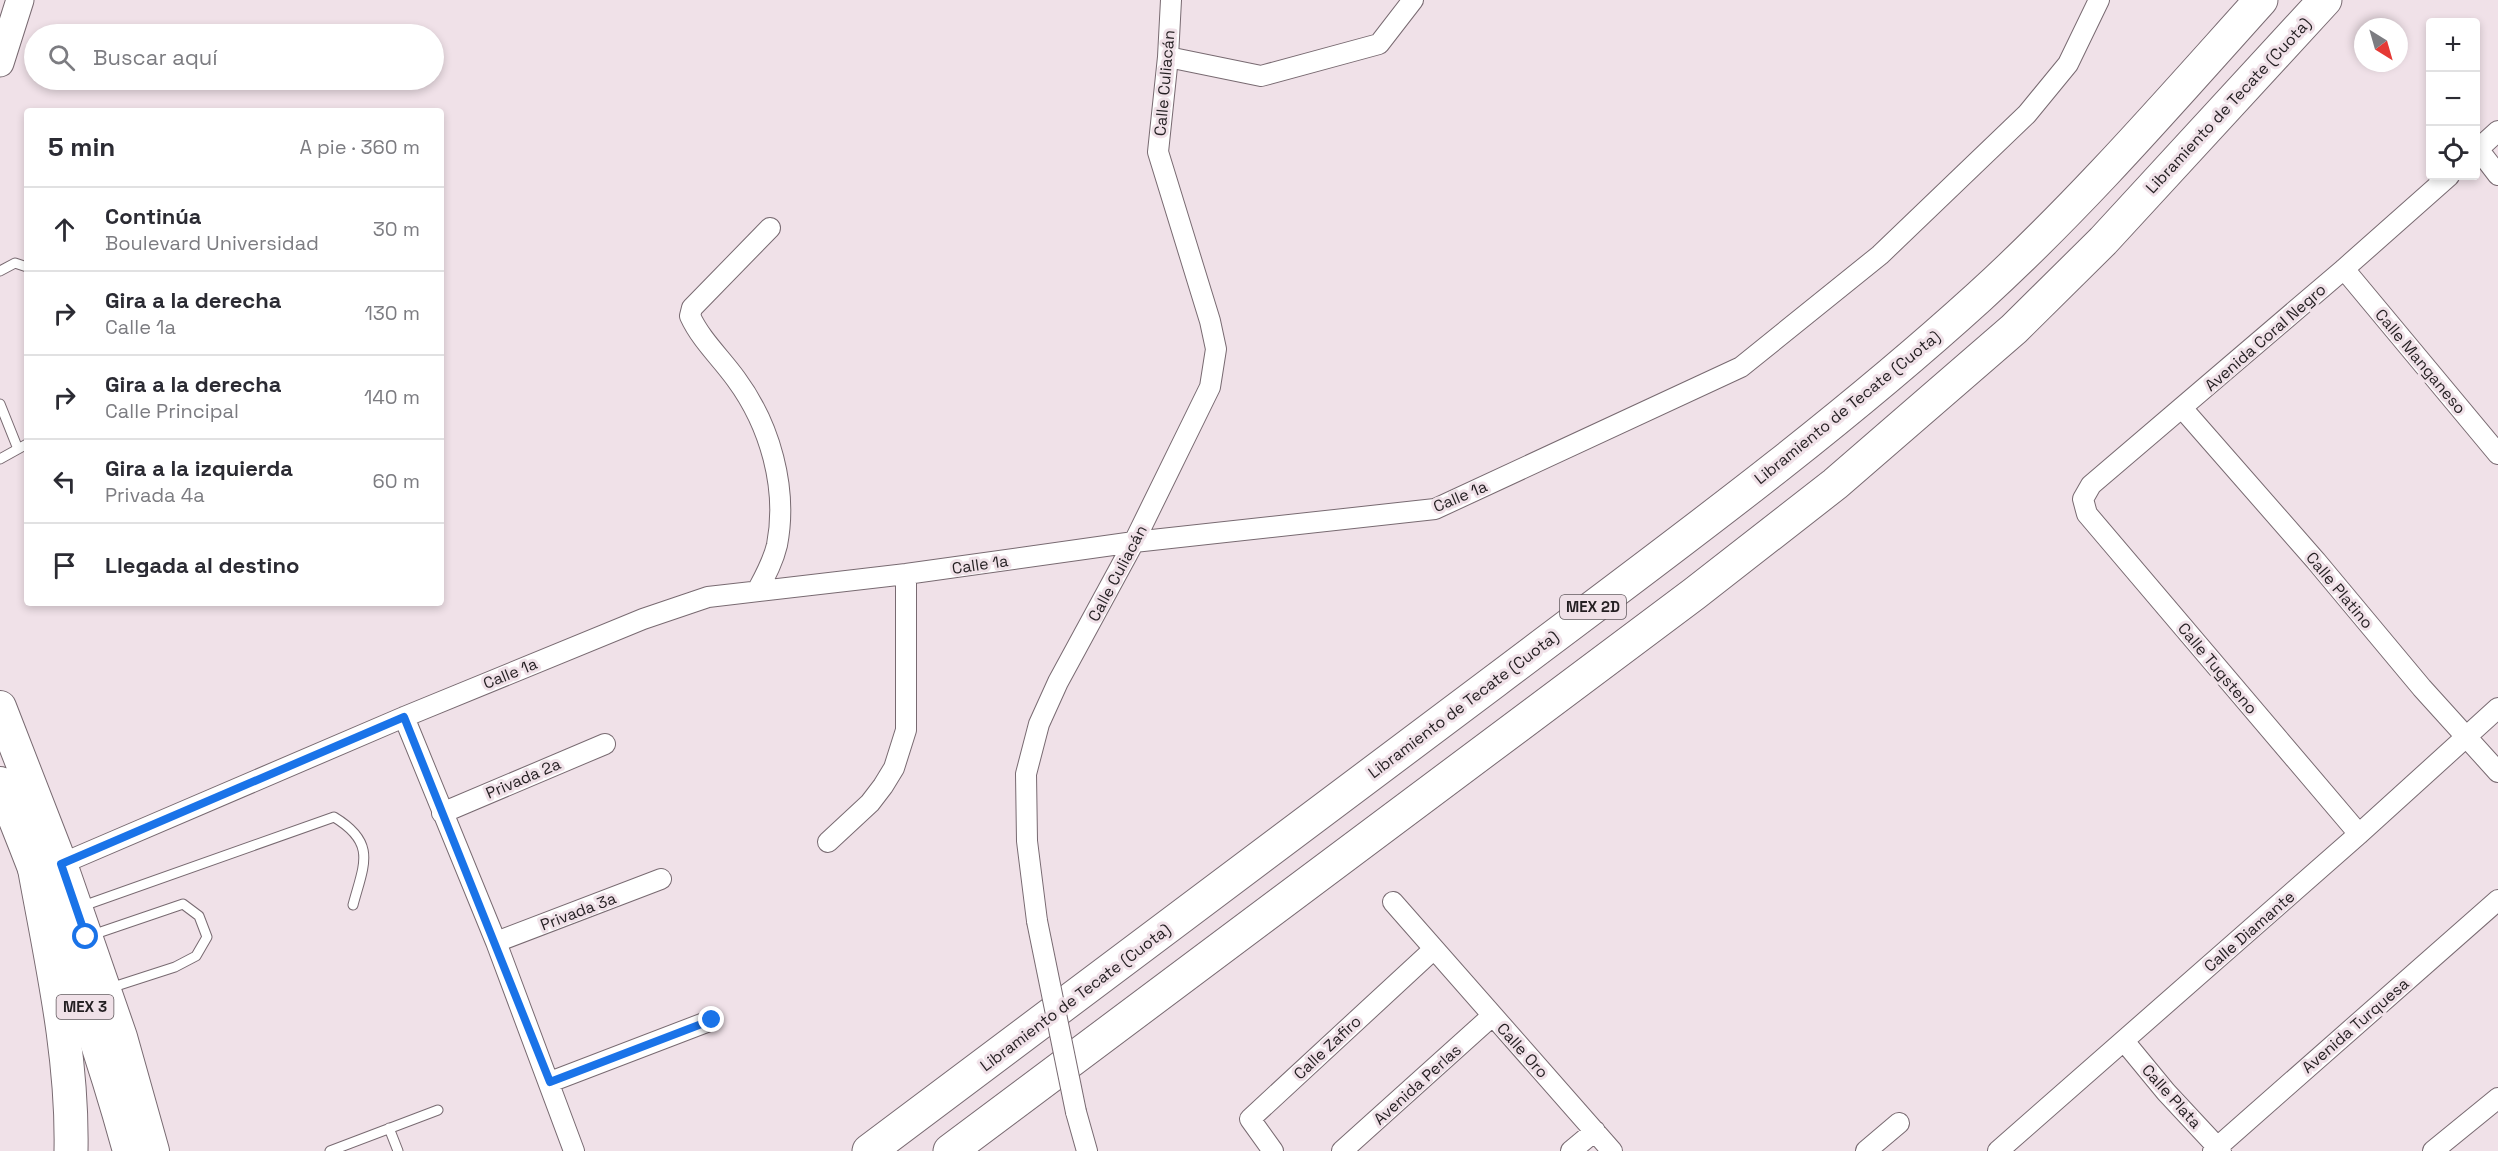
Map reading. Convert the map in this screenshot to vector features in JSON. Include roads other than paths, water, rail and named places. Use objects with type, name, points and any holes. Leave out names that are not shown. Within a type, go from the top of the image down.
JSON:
[{"type":"highway","name":"Libramiento de Tecate (Cuota)","points":[[869,1151],[1647,566],[1831,424],[1983,294],[2147,126],[2261,0]]},
{"type":"highway","name":"Libramiento de Tecate (Cuota)","points":[[950,1151],[1694,594],[1835,484],[2014,328],[2062,281],[2183,155],[2325,0]]},
{"type":"highway","points":[[47,865],[72,1117],[70,1151]]},
{"type":"main road","name":"MEX 3","points":[[0,707],[129,1151]]},
{"type":"main road","name":"MEX 3","points":[[0,783],[47,865],[76,908],[121,1036],[153,1151]]},
{"type":"street","points":[[0,63],[20,0]]},
{"type":"street","name":"Calle Culiacán","points":[[1087,1151],[1076,1112],[1037,921],[1027,841],[1026,774],[1047,703],[1134,543],[1210,387],[1216,349],[1210,321],[1158,152],[1168,57],[1171,0]]},
{"type":"street","points":[[1168,57],[1262,76],[1379,44],[1413,0]]},
{"type":"street","name":"Calle 1a","points":[[47,865],[643,619],[708,597],[906,574],[1134,543],[1435,509],[1741,367],[1880,255],[2027,114],[2068,64],[2099,0]]},
{"type":"street","points":[[2480,147],[2498,131]]},
{"type":"street","points":[[2480,153],[2498,174]]},
{"type":"street","name":"Avenida Coral Negro","points":[[2083,499],[2091,485],[2444,180]]},
{"type":"street","points":[[757,591],[769,569],[777,545],[779,518],[775,458],[766,430],[738,381],[690,316],[692,308],[770,228]]},
{"type":"street","name":"Calle Manganeso","points":[[2344,269],[2498,454]]},
{"type":"street","name":"Calle Platino","points":[[2182,408],[2498,772]]},
{"type":"street","name":"Calle Tugsteno","points":[[2083,499],[2087,514],[2359,834]]},
{"type":"street","points":[[828,842],[863,810],[883,786],[894,768],[906,730],[906,574]]},
{"type":"street","name":"Calle Diamante","points":[[1998,1151],[2359,834],[2498,708]]},
{"type":"street","points":[[404,717],[441,813],[496,942],[574,1151]]},
{"type":"street","name":"Privada 2a","points":[[441,813],[605,744]]},
{"type":"street","name":"Privada 3a","points":[[496,942],[661,879]]},
{"type":"street","name":"Avenida Turquesa","points":[[2217,1150],[2498,900]]},
{"type":"street","name":"Calle Oro","points":[[1393,902],[1612,1151]]},
{"type":"street","name":"Calle Zafiro","points":[[1274,1151],[1250,1119],[1434,949]]},
{"type":"street","name":"Avenida Perlas","points":[[1342,1151],[1492,1016]]},
{"type":"street","points":[[550,1082],[712,1020]]},
{"type":"street","name":"Calle Plata","points":[[2124,1041],[2217,1150]]},
{"type":"street","points":[[2433,1151],[2498,1098]]},
{"type":"street","points":[[1866,1151],[1899,1123]]},
{"type":"street","points":[[1571,1151],[1595,1131]]},
{"type":"lane","points":[[0,271],[15,263],[24,266]]},
{"type":"lane","points":[[0,404],[18,449]]},
{"type":"lane","points":[[0,459],[24,446]]},
{"type":"lane","points":[[76,908],[334,817],[353,829],[366,856],[353,905]]},
{"type":"lane","points":[[86,937],[183,904],[200,916],[207,937],[196,956],[175,967],[105,990]]},
{"type":"lane","points":[[330,1151],[438,1110]]},
{"type":"lane","points":[[389,1128],[398,1151]]}]
